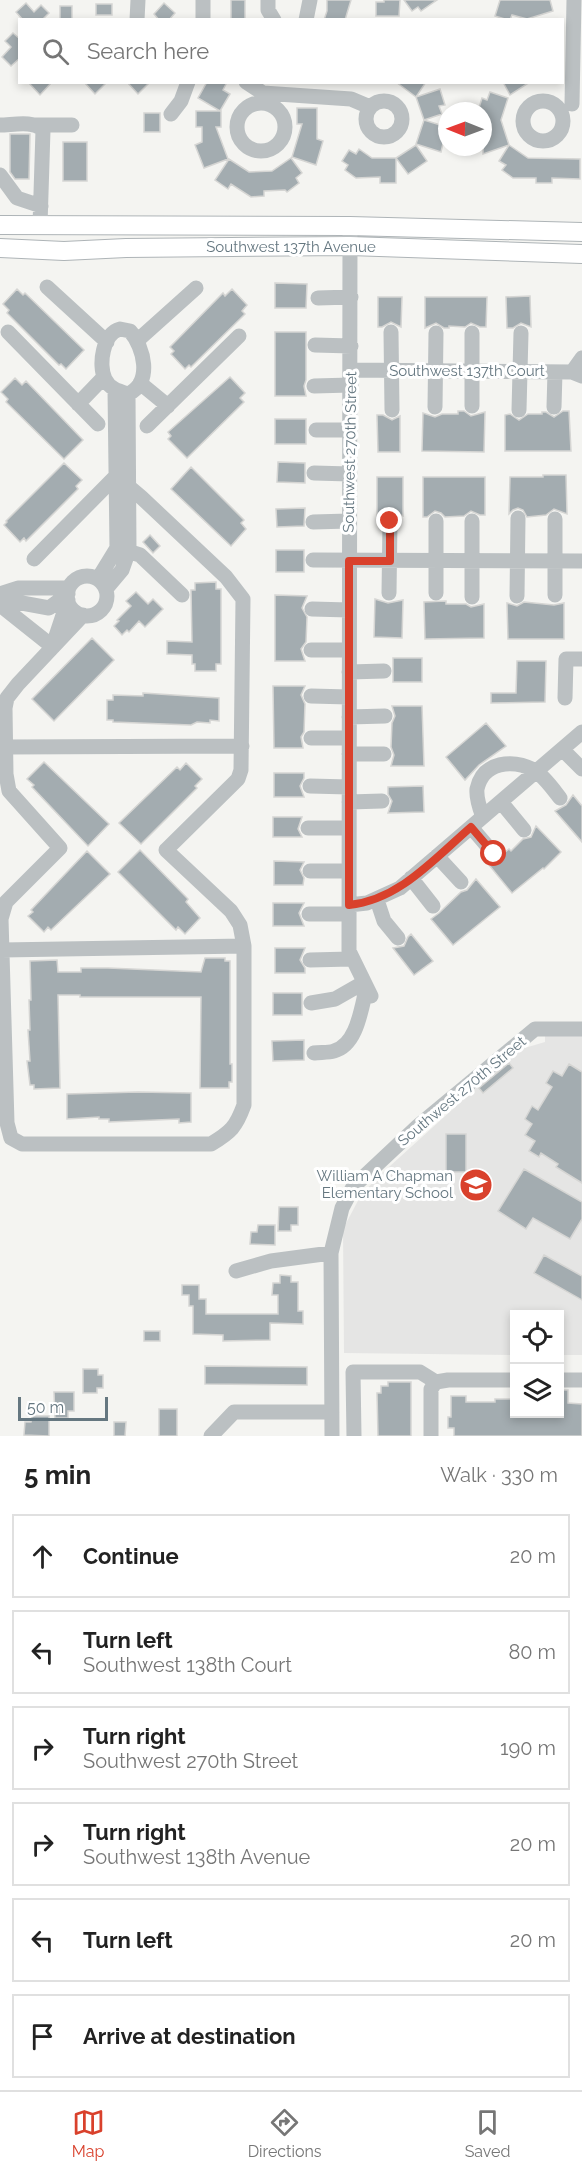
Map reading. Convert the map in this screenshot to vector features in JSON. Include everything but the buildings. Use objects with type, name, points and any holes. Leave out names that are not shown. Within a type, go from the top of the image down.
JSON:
[{"type":"main road","name":"Southwest 137th Avenue","points":[[0,225],[350,226],[582,232]]},
{"type":"main road","name":"Southwest 137th Avenue","points":[[0,248],[64,251],[126,248],[350,246],[582,254]]},
{"type":"street","points":[[137,18],[138,0]]},
{"type":"street","points":[[203,0],[203,18]]},
{"type":"street","points":[[268,0],[268,10],[273,18]]},
{"type":"street","points":[[306,18],[310,0]]},
{"type":"street","points":[[571,106],[574,0]]},
{"type":"street","points":[[171,114],[182,101],[187,84]]},
{"type":"street","points":[[248,84],[262,98],[351,99],[370,107]]},
{"type":"street","points":[[0,125],[72,124]]},
{"type":"street","points":[[33,125],[43,130],[40,225]]},
{"type":"street","points":[[0,175],[17,198],[41,206]]},
{"type":"street","name":"Southwest 270th Street","points":[[350,226],[349,951],[367,990]]},
{"type":"street","points":[[47,287],[107,342]]},
{"type":"street","points":[[138,340],[196,288]]},
{"type":"street","points":[[318,298],[351,297]]},
{"type":"street","points":[[78,404],[104,377],[103,357],[107,342],[114,330],[130,331],[138,340],[144,365],[140,383]]},
{"type":"street","points":[[8,332],[98,424]]},
{"type":"street","points":[[391,332],[392,410]]},
{"type":"street","points":[[435,407],[436,333]]},
{"type":"street","points":[[472,333],[472,406]]},
{"type":"street","points":[[519,410],[521,333]]},
{"type":"street","points":[[147,426],[239,336]]},
{"type":"street","points":[[315,345],[351,346]]},
{"type":"street","points":[[577,374],[582,358]]},
{"type":"street","name":"Southwest 137th Court","points":[[314,386],[392,371],[577,374]]},
{"type":"street","points":[[554,407],[555,372]]},
{"type":"street","points":[[104,377],[122,392]]},
{"type":"street","points":[[140,383],[168,406]]},
{"type":"street","points":[[122,392],[140,383]]},
{"type":"street","points":[[102,584],[122,570],[122,392]]},
{"type":"street","points":[[316,430],[350,430]]},
{"type":"street","points":[[314,473],[350,474]]},
{"type":"street","points":[[34,559],[121,481]]},
{"type":"street","points":[[83,615],[7,698],[5,708],[6,774],[9,791],[60,848],[6,902],[1,919],[7,1123],[11,1138],[22,1144],[211,1144],[227,1134],[238,1123],[244,1105],[244,946],[240,925],[231,911],[166,850],[238,779],[242,770],[243,599],[226,577],[121,481]]},
{"type":"street","points":[[517,596],[518,518]]},
{"type":"street","points":[[555,519],[555,595]]},
{"type":"street","points":[[313,522],[349,521]]},
{"type":"street","points":[[389,593],[390,521]]},
{"type":"street","points":[[436,521],[436,593]]},
{"type":"street","points":[[472,521],[472,597]]},
{"type":"street","points":[[123,549],[140,555],[182,595]]},
{"type":"street","points":[[313,561],[582,561]]},
{"type":"street","points":[[52,647],[61,599],[73,582],[85,576],[102,584]]},
{"type":"street","points":[[0,594],[18,588],[52,588],[73,610],[83,615],[93,615],[102,609],[106,600],[102,584]]},
{"type":"street","points":[[0,602],[61,599]]},
{"type":"street","points":[[0,602],[52,647]]},
{"type":"street","points":[[312,609],[349,610]]},
{"type":"street","points":[[311,650],[349,650]]},
{"type":"street","points":[[565,698],[566,659],[582,659]]},
{"type":"street","points":[[349,672],[384,671]]},
{"type":"street","points":[[311,696],[349,697]]},
{"type":"street","points":[[349,717],[385,716]]},
{"type":"street","points":[[309,914],[349,909],[377,900],[400,888],[582,732]]},
{"type":"street","points":[[311,738],[349,738]]},
{"type":"street","points":[[7,747],[242,746]]},
{"type":"street","points":[[562,749],[582,769]]},
{"type":"street","points":[[349,754],[384,754]]},
{"type":"street","points":[[494,854],[477,822],[477,789],[490,768],[502,763],[517,763],[537,771],[560,798]]},
{"type":"street","points":[[310,786],[349,786]]},
{"type":"street","points":[[349,802],[382,801]]},
{"type":"street","points":[[501,802],[524,830]]},
{"type":"street","points":[[308,828],[349,828]]},
{"type":"street","points":[[437,856],[461,882]]},
{"type":"street","points":[[310,871],[349,871]]},
{"type":"street","points":[[411,878],[433,906]]},
{"type":"street","points":[[377,900],[384,921],[398,938]]},
{"type":"street","points":[[2,950],[244,946]]},
{"type":"street","points":[[310,960],[351,959]]},
{"type":"street","points":[[311,1003],[367,990]]},
{"type":"street","points":[[314,1053],[335,1051],[348,1043],[367,990]]},
{"type":"street","name":"Southwest 270th Street","points":[[332,1436],[331,1253],[342,1208],[352,1187],[418,1126],[534,1029],[582,1029]]},
{"type":"street","points":[[236,1271],[271,1261],[331,1253]]},
{"type":"street","points":[[354,1436],[353,1372],[420,1372],[436,1382],[510,1380]]},
{"type":"street","points":[[564,1380],[582,1380]]},
{"type":"street","points":[[431,1436],[431,1389],[436,1382]]},
{"type":"street","points":[[211,1436],[234,1412],[332,1412]]},
{"type":"shaded area","name":"William A Chapman Elementary School","points":[[545,1033],[582,1033],[582,1355],[564,1355],[564,1310],[510,1310],[510,1355],[344,1353],[343,1229],[361,1195],[518,1050],[545,1042]]},
{"type":"place","name":"William A Chapman Elementary School","points":[[476,1185]]},
{"type":"route","points":[[390,521],[390,561],[349,561],[349,905],[382,898],[400,888],[471,827],[494,854]]}]
